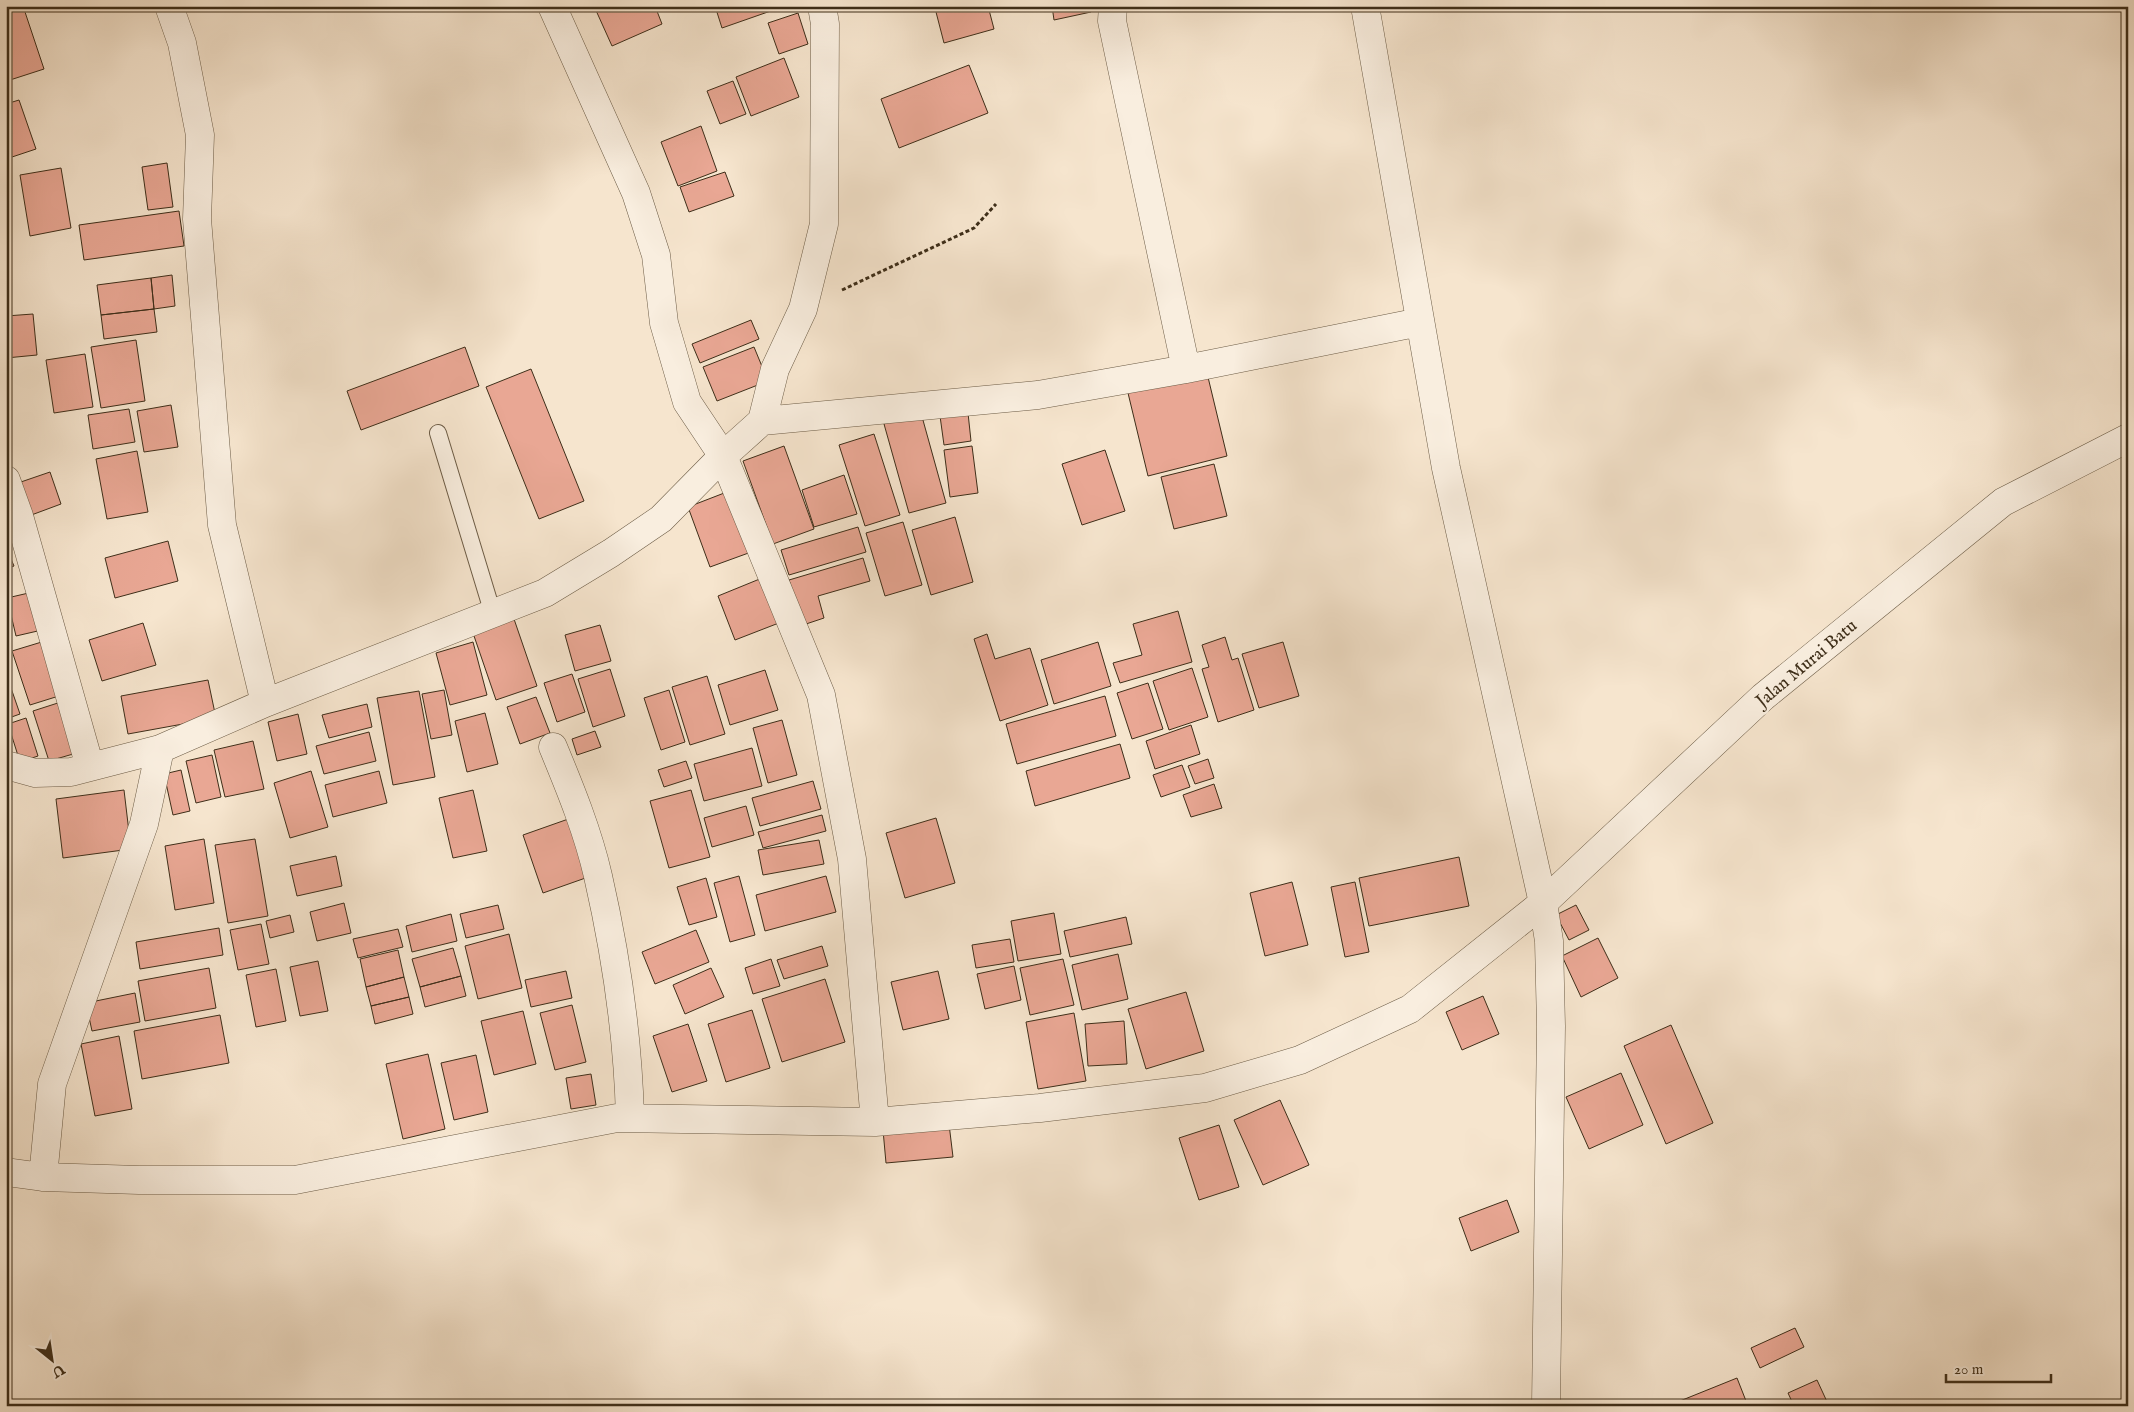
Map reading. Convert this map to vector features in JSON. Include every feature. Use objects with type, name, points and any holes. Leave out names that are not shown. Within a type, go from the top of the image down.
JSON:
[{"type":"street","points":[[169,6],[182,43],[200,135],[197,219],[222,525],[265,703]]},
{"type":"street","points":[[552,6],[636,193],[656,254],[664,323],[687,402],[723,456],[821,695],[852,859],[875,1122]]},
{"type":"street","points":[[6,765],[35,774],[71,772],[160,750],[265,703],[544,593],[611,553],[661,519],[723,456],[762,421],[775,369],[803,309],[824,224],[825,24],[822,6]]},
{"type":"street","points":[[1113,6],[1112,21],[1186,369]]},
{"type":"street","points":[[1365,6],[1446,468],[1543,903],[1549,941],[1551,1026],[1546,1406]]},
{"type":"street","points":[[762,421],[1038,395],[1186,369],[1420,322]]},
{"type":"street","name":"Jalan Murai Batu","points":[[6,1172],[43,1177],[139,1180],[295,1180],[608,1119],[875,1122],[1040,1108],[1205,1088],[1300,1060],[1410,1009],[1543,903],[1763,697],[2003,502],[2128,438]]},
{"type":"street","points":[[6,480],[19,516],[90,767]]},
{"type":"street","points":[[553,747],[566,779],[598,875],[616,975],[629,1078],[630,1118]]},
{"type":"street","points":[[43,1177],[52,1084],[144,824],[160,750]]},
{"type":"lane","points":[[438,434],[493,614]]},
{"type":"path","points":[[803,309],[974,228],[996,204]]},
{"type":"building","points":[[6,6],[23,6],[44,69],[10,80],[6,69]]},
{"type":"building","points":[[594,6],[655,6],[662,24],[612,46]]},
{"type":"building","points":[[715,6],[785,6],[722,28]]},
{"type":"building","points":[[956,6],[988,6],[994,29],[944,43],[936,12]]},
{"type":"building","points":[[1052,6],[1089,6],[1091,12],[1054,20]]},
{"type":"building","points":[[798,13],[808,44],[779,54],[768,23]]},
{"type":"building","points":[[784,58],[799,97],[751,116],[736,77]]},
{"type":"building","points":[[969,65],[988,113],[899,148],[881,99]]},
{"type":"building","points":[[733,81],[746,114],[720,124],[707,91]]},
{"type":"building","points":[[19,100],[36,149],[6,159],[6,104]]},
{"type":"building","points":[[701,126],[717,171],[678,186],[661,142]]},
{"type":"building","points":[[167,163],[173,207],[148,210],[142,167]]},
{"type":"building","points":[[61,168],[71,228],[30,236],[20,175]]},
{"type":"building","points":[[725,172],[734,196],[689,212],[680,187]]},
{"type":"building","points":[[179,211],[184,246],[84,260],[79,225]]},
{"type":"building","points":[[172,275],[175,306],[154,309],[151,278]]},
{"type":"building","points":[[151,278],[154,309],[101,315],[97,285]]},
{"type":"building","points":[[154,309],[157,332],[104,339],[101,315]]},
{"type":"building","points":[[33,314],[37,355],[6,358],[6,316]]},
{"type":"building","points":[[751,320],[759,339],[700,363],[692,344]]},
{"type":"building","points":[[136,340],[145,401],[101,408],[91,347]]},
{"type":"building","points":[[465,347],[479,386],[361,430],[347,391]]},
{"type":"building","points":[[754,347],[768,381],[717,401],[703,367]]},
{"type":"building","points":[[85,354],[93,407],[54,413],[46,360]]},
{"type":"building","points":[[531,369],[584,501],[539,519],[486,387]]},
{"type":"building","points":[[1207,373],[1227,456],[1148,476],[1128,393]]},
{"type":"building","points":[[171,405],[178,447],[144,452],[137,411]]},
{"type":"building","points":[[129,409],[135,442],[93,449],[88,415]]},
{"type":"building","points":[[921,413],[946,503],[909,513],[884,424]]},
{"type":"building","points":[[968,413],[971,441],[944,445],[940,416]]},
{"type":"building","points":[[874,434],[900,515],[865,526],[839,445]]},
{"type":"building","points":[[784,446],[814,529],[773,544],[743,461]]},
{"type":"building","points":[[972,446],[978,493],[950,497],[944,450]]},
{"type":"building","points":[[1105,450],[1125,511],[1082,525],[1062,464]]},
{"type":"building","points":[[137,451],[148,512],[107,519],[96,459]]},
{"type":"building","points":[[1214,464],[1227,516],[1174,529],[1161,477]]},
{"type":"building","points":[[50,472],[61,504],[26,517],[15,484]]},
{"type":"building","points":[[844,475],[857,514],[814,527],[802,490]]},
{"type":"building","points":[[732,490],[754,551],[710,567],[688,507]]},
{"type":"building","points":[[955,517],[973,582],[931,595],[912,530]]},
{"type":"building","points":[[903,522],[922,585],[885,596],[866,533]]},
{"type":"building","points":[[858,527],[866,552],[789,575],[781,550]]},
{"type":"building","points":[[168,541],[178,581],[115,598],[105,558]]},
{"type":"building","points":[[6,547],[14,566],[6,569]]},
{"type":"building","points":[[863,558],[870,581],[818,596],[824,618],[803,625],[789,580]]},
{"type":"building","points":[[767,576],[784,621],[735,640],[718,596]]},
{"type":"building","points":[[33,592],[42,630],[16,636],[7,598]]},
{"type":"building","points":[[1178,611],[1192,662],[1120,683],[1113,663],[1142,655],[1133,624]]},
{"type":"building","points":[[514,619],[537,686],[496,700],[473,633]]},
{"type":"building","points":[[143,623],[156,665],[102,681],[89,640]]},
{"type":"building","points":[[600,625],[611,661],[575,671],[565,635]]},
{"type":"building","points":[[987,634],[995,659],[1030,648],[1048,705],[1000,721],[974,639]]},
{"type":"building","points":[[1225,637],[1232,660],[1238,658],[1254,710],[1218,722],[1202,669],[1209,667],[1202,645]]},
{"type":"building","points":[[45,641],[62,695],[30,705],[12,651]]},
{"type":"building","points":[[473,642],[487,695],[450,705],[436,653]]},
{"type":"building","points":[[1098,642],[1111,686],[1054,704],[1041,660]]},
{"type":"building","points":[[1283,642],[1299,696],[1259,708],[1242,654]]},
{"type":"building","points":[[1192,668],[1208,717],[1169,730],[1153,681]]},
{"type":"building","points":[[610,669],[625,716],[593,727],[578,679]]},
{"type":"building","points":[[765,670],[778,710],[730,725],[718,685]]},
{"type":"building","points":[[572,674],[585,712],[557,722],[544,683]]},
{"type":"building","points":[[707,676],[725,734],[690,745],[672,687]]},
{"type":"building","points":[[208,680],[216,718],[128,734],[121,696]]},
{"type":"building","points":[[1148,683],[1163,729],[1132,739],[1117,693]]},
{"type":"building","points":[[11,688],[20,714],[6,719],[6,689]]},
{"type":"building","points":[[444,690],[452,735],[431,739],[422,694]]},
{"type":"building","points":[[669,690],[685,742],[661,750],[644,698]]},
{"type":"building","points":[[419,691],[435,777],[393,785],[377,698]]},
{"type":"building","points":[[1105,696],[1116,736],[1017,764],[1006,724]]},
{"type":"building","points":[[536,697],[550,733],[520,744],[507,707]]},
{"type":"building","points":[[64,701],[80,752],[49,761],[33,711]]},
{"type":"building","points":[[367,704],[372,727],[329,738],[322,715]]},
{"type":"building","points":[[485,713],[498,764],[467,772],[455,721]]},
{"type":"building","points":[[298,714],[307,754],[277,761],[268,722]]},
{"type":"building","points":[[26,718],[38,756],[20,762],[8,724]]},
{"type":"building","points":[[782,720],[797,775],[768,783],[753,728]]},
{"type":"building","points":[[1191,725],[1200,754],[1155,769],[1146,741]]},
{"type":"building","points":[[595,731],[601,747],[577,755],[572,739]]},
{"type":"building","points":[[369,732],[376,761],[324,774],[316,746]]},
{"type":"building","points":[[253,741],[264,789],[225,797],[214,750]]},
{"type":"building","points":[[1120,744],[1130,778],[1035,806],[1026,771]]},
{"type":"building","points":[[752,748],[762,786],[704,801],[694,764]]},
{"type":"building","points":[[212,755],[221,797],[196,803],[186,761]]},
{"type":"building","points":[[1208,759],[1214,778],[1195,784],[1188,766]]},
{"type":"building","points":[[686,761],[692,778],[664,787],[658,770]]},
{"type":"building","points":[[1182,765],[1190,787],[1161,797],[1153,775]]},
{"type":"building","points":[[181,770],[190,811],[173,815],[164,774]]},
{"type":"building","points":[[311,771],[328,827],[290,838],[274,783]]},
{"type":"building","points":[[379,771],[387,803],[333,817],[325,785]]},
{"type":"building","points":[[813,781],[821,809],[760,826],[752,798]]},
{"type":"building","points":[[1214,784],[1222,808],[1191,817],[1183,795]]},
{"type":"building","points":[[124,790],[131,849],[63,858],[56,799]]},
{"type":"building","points":[[473,790],[487,851],[453,858],[439,798]]},
{"type":"building","points":[[691,790],[710,857],[669,868],[650,801]]},
{"type":"building","points":[[746,806],[754,835],[712,847],[704,818]]},
{"type":"building","points":[[822,815],[826,831],[763,848],[758,832]]},
{"type":"building","points":[[574,817],[594,875],[543,893],[523,835]]},
{"type":"building","points":[[936,818],[955,883],[905,898],[886,833]]},
{"type":"building","points":[[204,839],[214,903],[175,910],[165,846]]},
{"type":"building","points":[[255,839],[268,916],[228,923],[215,845]]},
{"type":"building","points":[[819,840],[824,864],[763,875],[758,850]]},
{"type":"building","points":[[336,856],[342,886],[297,896],[290,866]]},
{"type":"building","points":[[1459,857],[1469,906],[1369,926],[1359,878]]},
{"type":"building","points":[[739,876],[755,935],[730,942],[714,883]]},
{"type":"building","points":[[826,876],[836,912],[765,931],[756,895]]},
{"type":"building","points":[[706,878],[717,917],[689,925],[677,887]]},
{"type":"building","points":[[1292,882],[1308,945],[1265,956],[1250,893]]},
{"type":"building","points":[[1355,882],[1369,952],[1345,957],[1331,887]]},
{"type":"building","points":[[344,903],[351,933],[317,941],[310,912]]},
{"type":"building","points":[[498,905],[504,929],[466,938],[460,914]]},
{"type":"building","points":[[1576,905],[1589,930],[1569,940],[1556,915]]},
{"type":"building","points":[[1054,913],[1061,954],[1018,961],[1011,921]]},
{"type":"building","points":[[451,914],[457,941],[412,952],[406,926]]},
{"type":"building","points":[[290,915],[294,932],[270,938],[266,921]]},
{"type":"building","points":[[1126,917],[1132,944],[1070,957],[1064,931]]},
{"type":"building","points":[[261,924],[269,964],[238,970],[230,930]]},
{"type":"building","points":[[219,928],[223,955],[140,969],[136,942]]},
{"type":"building","points":[[398,929],[403,947],[358,958],[353,939]]},
{"type":"building","points":[[696,930],[709,962],[655,984],[642,952]]},
{"type":"building","points":[[509,934],[522,988],[478,999],[465,946]]},
{"type":"building","points":[[1598,938],[1618,978],[1581,997],[1562,956]]},
{"type":"building","points":[[1010,939],[1014,962],[976,968],[972,945]]},
{"type":"building","points":[[822,946],[828,966],[784,979],[777,960]]},
{"type":"building","points":[[453,948],[461,976],[420,987],[412,959]]},
{"type":"building","points":[[398,950],[404,977],[366,987],[360,959]]},
{"type":"building","points":[[1118,954],[1128,999],[1082,1010],[1072,965]]},
{"type":"building","points":[[771,959],[780,986],[753,994],[745,968]]},
{"type":"building","points":[[1063,959],[1074,1005],[1030,1015],[1020,968]]},
{"type":"building","points":[[318,961],[328,1011],[300,1016],[290,967]]},
{"type":"building","points":[[1014,966],[1021,1000],[985,1009],[977,974]]},
{"type":"building","points":[[209,968],[216,1008],[145,1021],[138,981]]},
{"type":"building","points":[[711,968],[724,997],[685,1014],[673,985]]},
{"type":"building","points":[[276,969],[286,1021],[256,1027],[246,975]]},
{"type":"building","points":[[566,971],[572,998],[531,1007],[525,980]]},
{"type":"building","points":[[938,971],[949,1019],[903,1030],[891,982]]},
{"type":"building","points":[[461,976],[466,996],[425,1007],[420,987]]},
{"type":"building","points":[[404,977],[409,997],[371,1006],[366,987]]},
{"type":"building","points":[[825,979],[845,1042],[782,1062],[762,999]]},
{"type":"building","points":[[1186,992],[1204,1051],[1146,1069],[1128,1009]]},
{"type":"building","points":[[135,993],[140,1022],[92,1031],[86,1003]]},
{"type":"building","points":[[1483,996],[1499,1034],[1462,1050],[1446,1012]]},
{"type":"building","points":[[409,997],[413,1014],[375,1024],[371,1006]]},
{"type":"building","points":[[572,1005],[586,1062],[555,1070],[540,1013]]},
{"type":"building","points":[[752,1010],[770,1068],[726,1082],[708,1024]]},
{"type":"building","points":[[523,1011],[536,1064],[494,1075],[481,1021]]},
{"type":"building","points":[[1074,1013],[1086,1081],[1038,1089],[1026,1022]]},
{"type":"building","points":[[220,1015],[229,1063],[142,1079],[134,1031]]},
{"type":"building","points":[[1124,1021],[1127,1064],[1088,1066],[1085,1024]]},
{"type":"building","points":[[688,1024],[707,1081],[672,1092],[653,1036]]},
{"type":"building","points":[[1671,1025],[1713,1123],[1666,1144],[1624,1046]]},
{"type":"building","points":[[119,1036],[132,1109],[95,1116],[81,1044]]},
{"type":"building","points":[[428,1054],[445,1129],[403,1139],[386,1064]]},
{"type":"building","points":[[476,1055],[488,1112],[454,1120],[441,1063]]},
{"type":"building","points":[[1621,1073],[1643,1125],[1589,1149],[1566,1097]]},
{"type":"building","points":[[591,1074],[596,1105],[571,1109],[566,1078]]},
{"type":"building","points":[[1280,1100],[1309,1165],[1263,1185],[1234,1120]]},
{"type":"building","points":[[949,1124],[953,1157],[886,1163],[883,1130]]},
{"type":"building","points":[[1219,1125],[1239,1187],[1199,1200],[1179,1138]]},
{"type":"building","points":[[1507,1200],[1519,1232],[1471,1251],[1459,1218]]},
{"type":"building","points":[[1795,1328],[1804,1347],[1760,1368],[1751,1348]]},
{"type":"building","points":[[1737,1378],[1748,1406],[1670,1406],[1670,1405]]},
{"type":"building","points":[[1817,1380],[1829,1406],[1794,1406],[1788,1393]]}]
